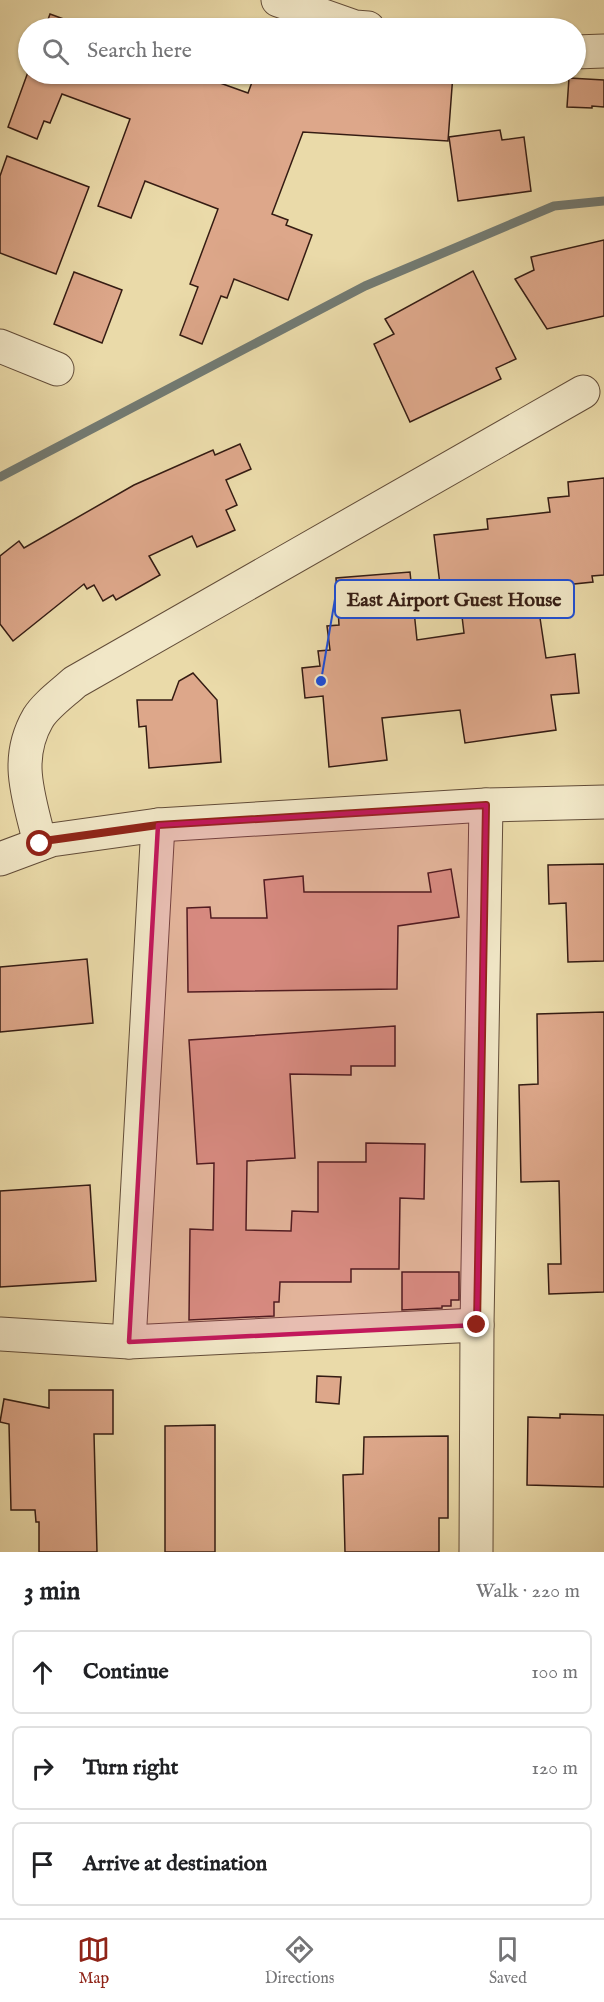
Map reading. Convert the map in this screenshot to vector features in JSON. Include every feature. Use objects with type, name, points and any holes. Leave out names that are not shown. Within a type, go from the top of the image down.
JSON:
[{"type":"street","points":[[278,0],[362,18]]},
{"type":"street","points":[[586,52],[604,51]]},
{"type":"street","points":[[0,345],[57,369]]},
{"type":"street","points":[[40,844],[24,772],[26,745],[39,716],[75,682],[584,392]]},
{"type":"street","points":[[0,859],[51,840],[158,825],[486,805],[604,802]]},
{"type":"street","points":[[476,1552],[477,1325],[486,805]]},
{"type":"street","points":[[129,1342],[158,825]]},
{"type":"street","points":[[0,1334],[129,1342],[477,1325]]},
{"type":"highlighted area","points":[[486,805],[477,1325],[129,1342],[158,825]]},
{"type":"building","points":[[50,14],[61,18],[49,18]]},
{"type":"building","points":[[586,79],[604,80],[604,107],[567,107],[569,84],[586,84]]},
{"type":"building","points":[[24,84],[223,84],[248,93],[251,84],[452,84],[448,141],[303,132],[272,214],[288,220],[286,225],[312,235],[288,300],[234,279],[227,298],[221,296],[202,344],[180,335],[198,287],[190,284],[218,209],[145,181],[131,218],[98,206],[130,119],[62,94],[50,123],[44,121],[37,139],[8,127]]},
{"type":"building","points":[[500,130],[502,140],[524,137],[531,191],[458,201],[449,137]]},
{"type":"building","points":[[7,156],[89,187],[56,274],[0,253],[0,176]]},
{"type":"building","points":[[604,240],[604,316],[547,329],[515,279],[534,270],[531,257]]},
{"type":"building","points":[[473,271],[516,359],[496,368],[501,379],[410,422],[374,344],[394,334],[385,319]]},
{"type":"building","points":[[74,272],[122,290],[102,343],[54,324]]},
{"type":"building","points":[[240,444],[251,469],[226,480],[237,505],[226,510],[235,530],[197,547],[192,536],[149,556],[160,575],[116,600],[113,595],[103,601],[94,585],[87,589],[84,584],[13,641],[0,624],[0,556],[19,541],[24,548],[134,485],[213,450],[215,455]]},
{"type":"building","points":[[604,478],[604,575],[592,576],[593,582],[545,587],[546,597],[537,598],[546,658],[575,654],[579,693],[551,695],[556,730],[465,743],[460,710],[382,718],[387,760],[329,767],[323,696],[305,698],[302,668],[320,666],[318,651],[330,650],[327,626],[339,625],[336,578],[410,572],[417,640],[464,633],[458,583],[440,585],[434,535],[488,529],[487,519],[550,512],[548,498],[569,496],[568,482]]},
{"type":"building","points":[[193,673],[217,700],[221,762],[149,768],[146,726],[139,727],[137,700],[172,700],[179,681]]},
{"type":"building","points":[[604,864],[604,961],[568,962],[566,903],[549,904],[548,865]]},
{"type":"building","points":[[451,869],[459,917],[398,926],[397,989],[188,992],[187,908],[210,907],[211,918],[267,918],[264,880],[303,876],[304,892],[431,892],[428,873]]},
{"type":"building","points":[[87,959],[93,1023],[0,1032],[0,967]]},
{"type":"building","points":[[604,1012],[604,1292],[549,1294],[548,1264],[561,1264],[559,1181],[521,1182],[519,1085],[538,1084],[537,1014]]},
{"type":"building","points":[[395,1026],[395,1066],[351,1066],[351,1075],[290,1074],[295,1158],[247,1161],[246,1230],[291,1231],[292,1211],[318,1212],[318,1162],[366,1162],[366,1143],[425,1144],[424,1199],[400,1198],[399,1269],[351,1269],[351,1282],[280,1282],[279,1302],[274,1302],[274,1316],[189,1320],[190,1229],[213,1230],[214,1163],[197,1164],[189,1040]]},
{"type":"building","points":[[90,1185],[96,1281],[0,1287],[0,1191]]},
{"type":"building","points":[[402,1272],[459,1272],[459,1300],[451,1300],[451,1306],[442,1306],[442,1308],[402,1310]]},
{"type":"building","points":[[317,1376],[341,1377],[339,1404],[316,1402]]},
{"type":"building","points":[[49,1390],[113,1390],[113,1434],[94,1434],[97,1552],[39,1552],[39,1522],[36,1522],[35,1510],[11,1510],[9,1424],[0,1422],[4,1399],[49,1408]]},
{"type":"building","points":[[560,1414],[604,1415],[604,1487],[527,1485],[528,1417],[560,1418]]},
{"type":"building","points":[[215,1425],[215,1552],[165,1552],[165,1426]]},
{"type":"building","points":[[448,1436],[448,1518],[439,1518],[439,1552],[345,1552],[343,1475],[363,1474],[364,1437]]},
{"type":"waterway","points":[[0,477],[365,286],[554,206],[604,201]]},
{"type":"place","name":"East Airport Guest House","points":[[321,681]]},
{"type":"route","points":[[40,844],[51,840],[158,825],[486,805],[477,1325]]}]
